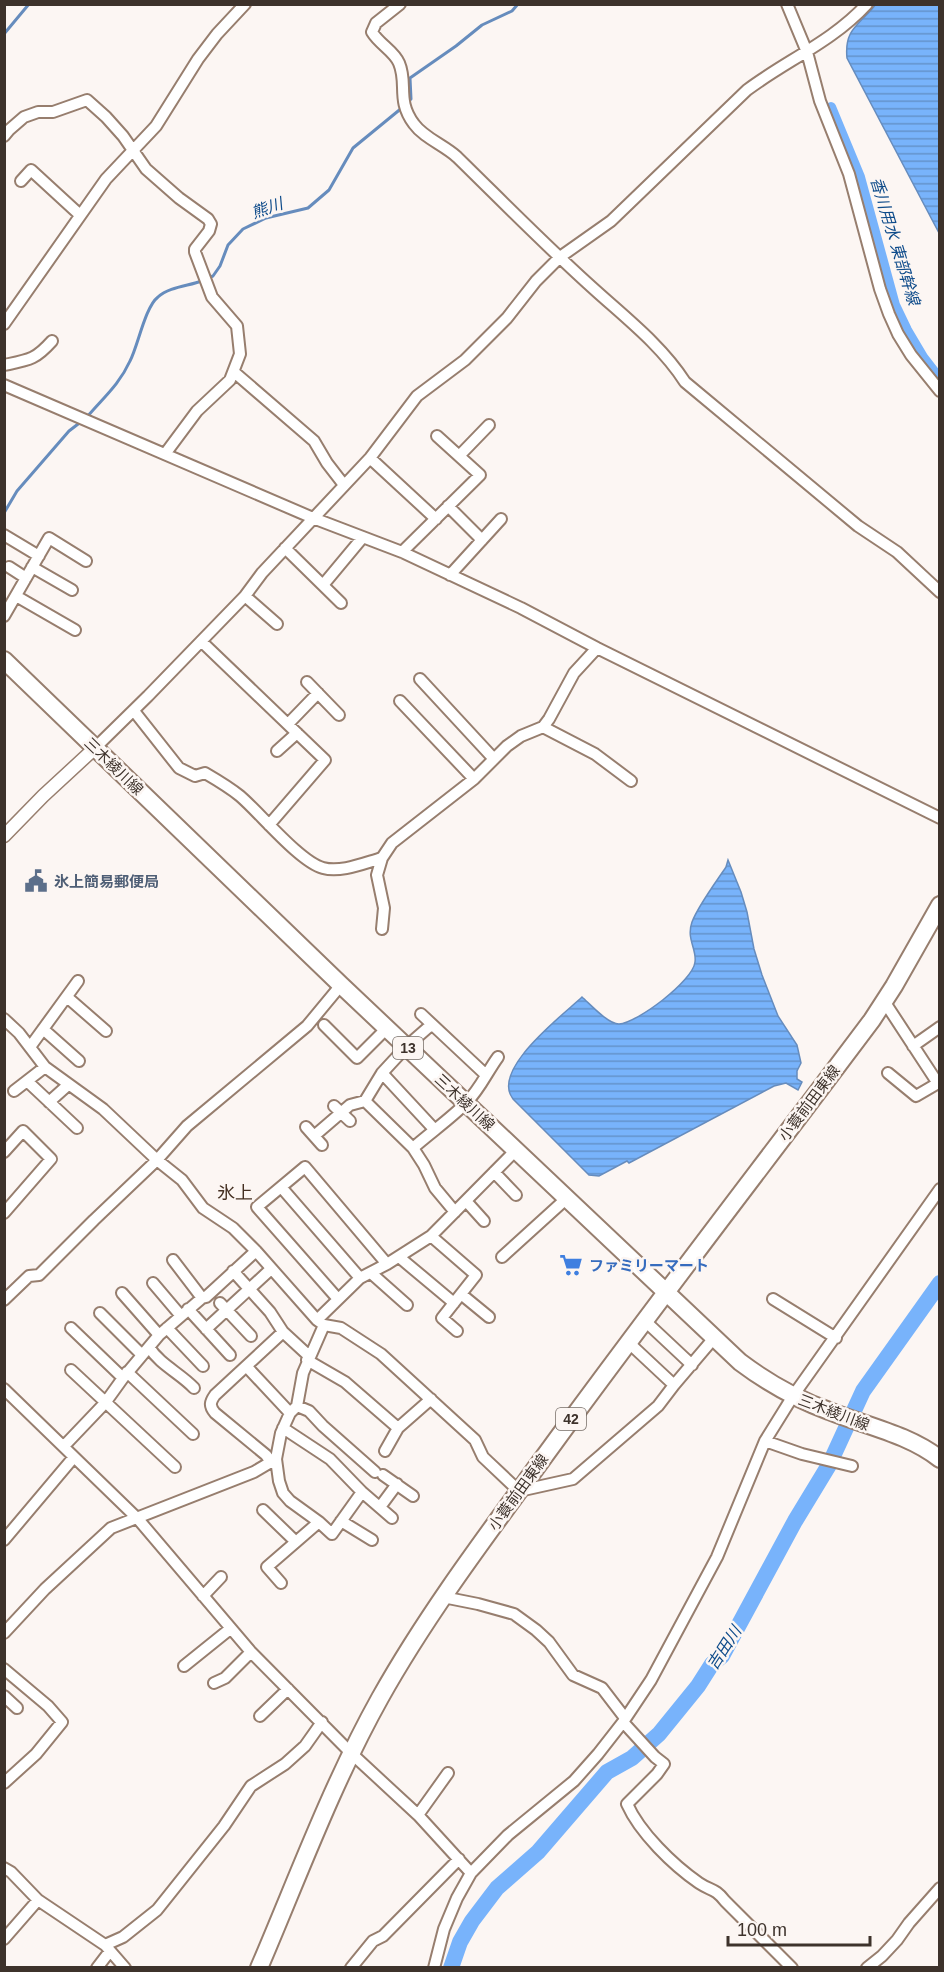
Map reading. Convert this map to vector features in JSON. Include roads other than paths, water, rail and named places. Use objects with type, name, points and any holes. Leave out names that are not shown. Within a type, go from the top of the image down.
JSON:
[{"type":"main road","name":"三木綾川線","points":[[4,660],[341,985],[740,1362],[759,1377],[793,1396],[829,1412],[891,1433],[938,1455]]},
{"type":"main road","name":"小蓑前田東線","points":[[259,1968],[351,1753],[382,1695],[443,1597],[644,1320],[843,1059],[884,1001],[939,905]]},
{"type":"street","points":[[7,317],[106,179],[156,126],[198,59],[245,4]]},
{"type":"street","points":[[400,4],[376,23],[372,32],[398,60],[402,72],[405,106],[415,126],[452,152],[560,257],[632,321],[678,370],[685,381],[712,406],[858,526],[897,552],[939,592]]},
{"type":"street","points":[[787,4],[807,51],[820,101],[851,182],[886,306],[898,334],[939,391]]},
{"type":"street","points":[[4,836],[42,796],[134,711],[202,642],[245,596],[262,573],[370,458],[417,396],[465,360],[507,318],[560,257],[611,221],[747,90],[766,75],[833,35],[853,20],[867,4]]},
{"type":"street","points":[[4,136],[24,117],[87,100],[106,117],[146,169],[179,198],[208,219],[211,224],[209,231],[195,249],[212,297],[237,326],[240,354],[230,380],[197,411],[165,454]]},
{"type":"street","points":[[21,181],[31,170],[80,215]]},
{"type":"street","points":[[4,365],[31,359],[40,354],[52,341]]},
{"type":"street","points":[[234,372],[314,441],[344,485]]},
{"type":"street","points":[[4,385],[313,518],[402,552],[450,574],[939,818]]},
{"type":"street","points":[[459,456],[489,425]]},
{"type":"street","points":[[402,552],[480,475],[437,436]]},
{"type":"street","points":[[370,458],[436,519]]},
{"type":"street","points":[[448,506],[482,540]]},
{"type":"street","points":[[450,574],[501,519]]},
{"type":"street","points":[[4,535],[39,556]]},
{"type":"street","points":[[323,585],[363,537]]},
{"type":"street","points":[[4,616],[11,597],[26,578],[49,538],[86,561]]},
{"type":"street","points":[[285,548],[341,603]]},
{"type":"street","points":[[9,567],[26,578]]},
{"type":"street","points":[[32,567],[72,590]]},
{"type":"street","points":[[245,596],[277,624]]},
{"type":"street","points":[[11,597],[75,630]]},
{"type":"street","points":[[202,642],[325,760],[269,825]]},
{"type":"street","points":[[382,929],[384,908],[377,875],[382,858],[392,843],[474,779],[507,746],[521,736],[543,727],[574,673],[597,648]]},
{"type":"street","points":[[420,679],[494,759]]},
{"type":"street","points":[[307,682],[339,715]]},
{"type":"street","points":[[288,724],[318,693]]},
{"type":"street","points":[[400,701],[474,779]]},
{"type":"street","points":[[134,711],[179,768],[195,776],[205,773],[221,782],[240,796],[308,860],[323,868],[340,869],[382,858]]},
{"type":"street","points":[[543,727],[595,754],[631,781]]},
{"type":"street","points":[[277,751],[297,733]]},
{"type":"street","points":[[30,1047],[78,981]]},
{"type":"street","points":[[4,1300],[29,1276],[39,1275],[158,1160],[187,1126],[307,1026],[341,985]]},
{"type":"street","points":[[67,997],[106,1031]]},
{"type":"street","points":[[884,1001],[938,1082],[916,1096],[888,1073]]},
{"type":"street","points":[[422,1014],[485,1074]]},
{"type":"street","points":[[4,1018],[20,1033],[45,1067],[103,1109],[182,1180],[203,1208],[233,1228],[320,1322],[341,1328],[381,1354],[475,1440],[483,1457],[519,1491],[573,1479],[658,1406],[714,1338]]},
{"type":"street","points":[[324,1025],[357,1058],[387,1028]]},
{"type":"street","points":[[314,1136],[338,1109],[365,1101],[382,1073],[431,1025]]},
{"type":"street","points":[[913,1046],[939,1027]]},
{"type":"street","points":[[43,1029],[79,1061]]},
{"type":"street","points":[[413,1148],[466,1103],[483,1083],[485,1074],[498,1057]]},
{"type":"street","points":[[14,1091],[45,1067]]},
{"type":"street","points":[[382,1073],[434,1129]]},
{"type":"street","points":[[27,1081],[77,1128]]},
{"type":"street","points":[[49,1102],[68,1084]]},
{"type":"street","points":[[365,1101],[413,1148],[435,1188],[455,1212]]},
{"type":"street","points":[[338,1109],[350,1121]]},
{"type":"street","points":[[306,1126],[322,1145]]},
{"type":"street","points":[[4,1152],[23,1131],[51,1159],[4,1213]]},
{"type":"street","points":[[362,1492],[332,1534],[283,1493],[274,1461],[283,1428],[294,1410],[303,1373],[320,1322],[338,1299],[360,1278],[431,1236],[516,1150]]},
{"type":"street","points":[[338,1299],[257,1207],[305,1167],[387,1264]]},
{"type":"street","points":[[494,1172],[516,1195]]},
{"type":"street","points":[[281,1187],[360,1278]]},
{"type":"street","points":[[434,1968],[444,1929],[471,1873],[508,1835],[573,1781],[598,1754],[651,1680],[717,1557],[765,1441],[793,1396],[939,1189]]},
{"type":"street","points":[[502,1257],[567,1198]]},
{"type":"street","points":[[466,1201],[484,1221]]},
{"type":"street","points":[[431,1236],[476,1275],[442,1318],[457,1331]]},
{"type":"street","points":[[64,1446],[105,1403],[125,1375],[163,1331],[201,1298],[206,1297],[256,1251]]},
{"type":"street","points":[[399,1257],[457,1298],[489,1317]]},
{"type":"street","points":[[173,1260],[201,1298]]},
{"type":"street","points":[[206,1329],[223,1307],[271,1269]]},
{"type":"street","points":[[233,1272],[308,1358],[345,1382],[398,1428]]},
{"type":"street","points":[[371,1273],[407,1305]]},
{"type":"street","points":[[153,1283],[206,1329],[230,1355]]},
{"type":"street","points":[[122,1293],[202,1366]]},
{"type":"street","points":[[774,1299],[836,1338]]},
{"type":"street","points":[[223,1307],[250,1336]]},
{"type":"street","points":[[100,1313],[194,1388]]},
{"type":"street","points":[[644,1320],[692,1365]]},
{"type":"street","points":[[71,1328],[193,1434]]},
{"type":"street","points":[[274,1461],[210,1407],[210,1401],[283,1332]]},
{"type":"street","points":[[628,1342],[674,1385]]},
{"type":"street","points":[[247,1367],[294,1410],[309,1411],[323,1426],[379,1473],[413,1496]]},
{"type":"street","points":[[70,1370],[175,1467]]},
{"type":"street","points":[[4,1389],[138,1519],[251,1652],[351,1753],[418,1815],[471,1873]]},
{"type":"street","points":[[385,1451],[398,1428],[431,1399]]},
{"type":"street","points":[[283,1428],[330,1459],[362,1492],[392,1518]]},
{"type":"street","points":[[765,1441],[849,1465]]},
{"type":"street","points":[[4,1540],[74,1457]]},
{"type":"street","points":[[4,1633],[45,1589],[111,1528],[254,1472],[274,1461]]},
{"type":"street","points":[[380,1508],[397,1484]]},
{"type":"street","points":[[263,1510],[296,1542]]},
{"type":"street","points":[[341,1521],[372,1540]]},
{"type":"street","points":[[281,1583],[267,1567],[319,1522]]},
{"type":"street","points":[[202,1596],[221,1577]]},
{"type":"street","points":[[443,1597],[514,1614],[536,1629],[549,1642],[573,1675],[602,1689],[633,1733],[664,1764],[627,1804],[632,1816],[666,1855],[700,1884],[717,1891],[792,1968]]},
{"type":"street","points":[[184,1666],[230,1629]]},
{"type":"street","points":[[214,1683],[225,1678],[251,1652]]},
{"type":"street","points":[[4,1669],[48,1706],[62,1722],[36,1754],[4,1784]]},
{"type":"street","points":[[260,1716],[288,1689]]},
{"type":"street","points":[[4,1696],[18,1708]]},
{"type":"street","points":[[97,1968],[107,1948],[157,1910],[224,1826],[251,1786],[285,1764],[305,1746],[322,1722]]},
{"type":"street","points":[[418,1815],[448,1773]]},
{"type":"street","points":[[351,1968],[373,1941],[383,1936],[459,1859]]},
{"type":"street","points":[[4,1868],[11,1872],[38,1900],[107,1948],[125,1968]]},
{"type":"street","points":[[867,1968],[897,1940],[939,1888]]},
{"type":"street","points":[[4,1939],[38,1900]]},
{"type":"water","points":[[876,4],[939,5],[939,233],[847,58],[848,40],[851,33]]},
{"type":"water","points":[[728,860],[747,912],[762,975],[778,1016],[797,1045],[801,1063],[797,1071],[797,1079],[802,1082],[798,1090],[786,1083],[774,1086],[629,1163],[627,1161],[599,1176],[589,1175],[513,1099],[509,1087],[511,1073],[532,1044],[582,997],[605,1017],[619,1024],[638,1017],[675,990],[685,980],[695,962],[690,934],[692,922]]},
{"type":"waterway","points":[[4,34],[29,4]]},
{"type":"waterway","name":"熊川","points":[[408,102],[411,99],[410,78],[482,25],[512,11],[518,4]]},
{"type":"waterway","name":"熊川","points":[[208,278],[213,276],[220,266],[228,245],[243,229],[266,218],[308,208],[329,190],[353,148],[403,107]]},
{"type":"waterway","name":"香川用水 東部幹線","points":[[831,107],[860,177],[895,305],[923,357],[940,379]]},
{"type":"waterway","name":"熊川","points":[[87,417],[126,369],[153,302],[168,291],[202,281]]},
{"type":"waterway","name":"熊川","points":[[4,513],[17,491],[69,431],[82,421]]},
{"type":"waterway","name":"吉田川","points":[[451,1968],[460,1942],[472,1921],[497,1888],[538,1852],[607,1772],[632,1758],[659,1734],[698,1686],[712,1664],[722,1656],[795,1521],[829,1465],[863,1391],[940,1283]]},
{"type":"place","name":"氷上簡易郵便局","points":[[36,881]]},
{"type":"place","name":"ファミリーマート","points":[[571,1265]]},
{"type":"district","name":"氷上","points":[[235,1193]]}]
